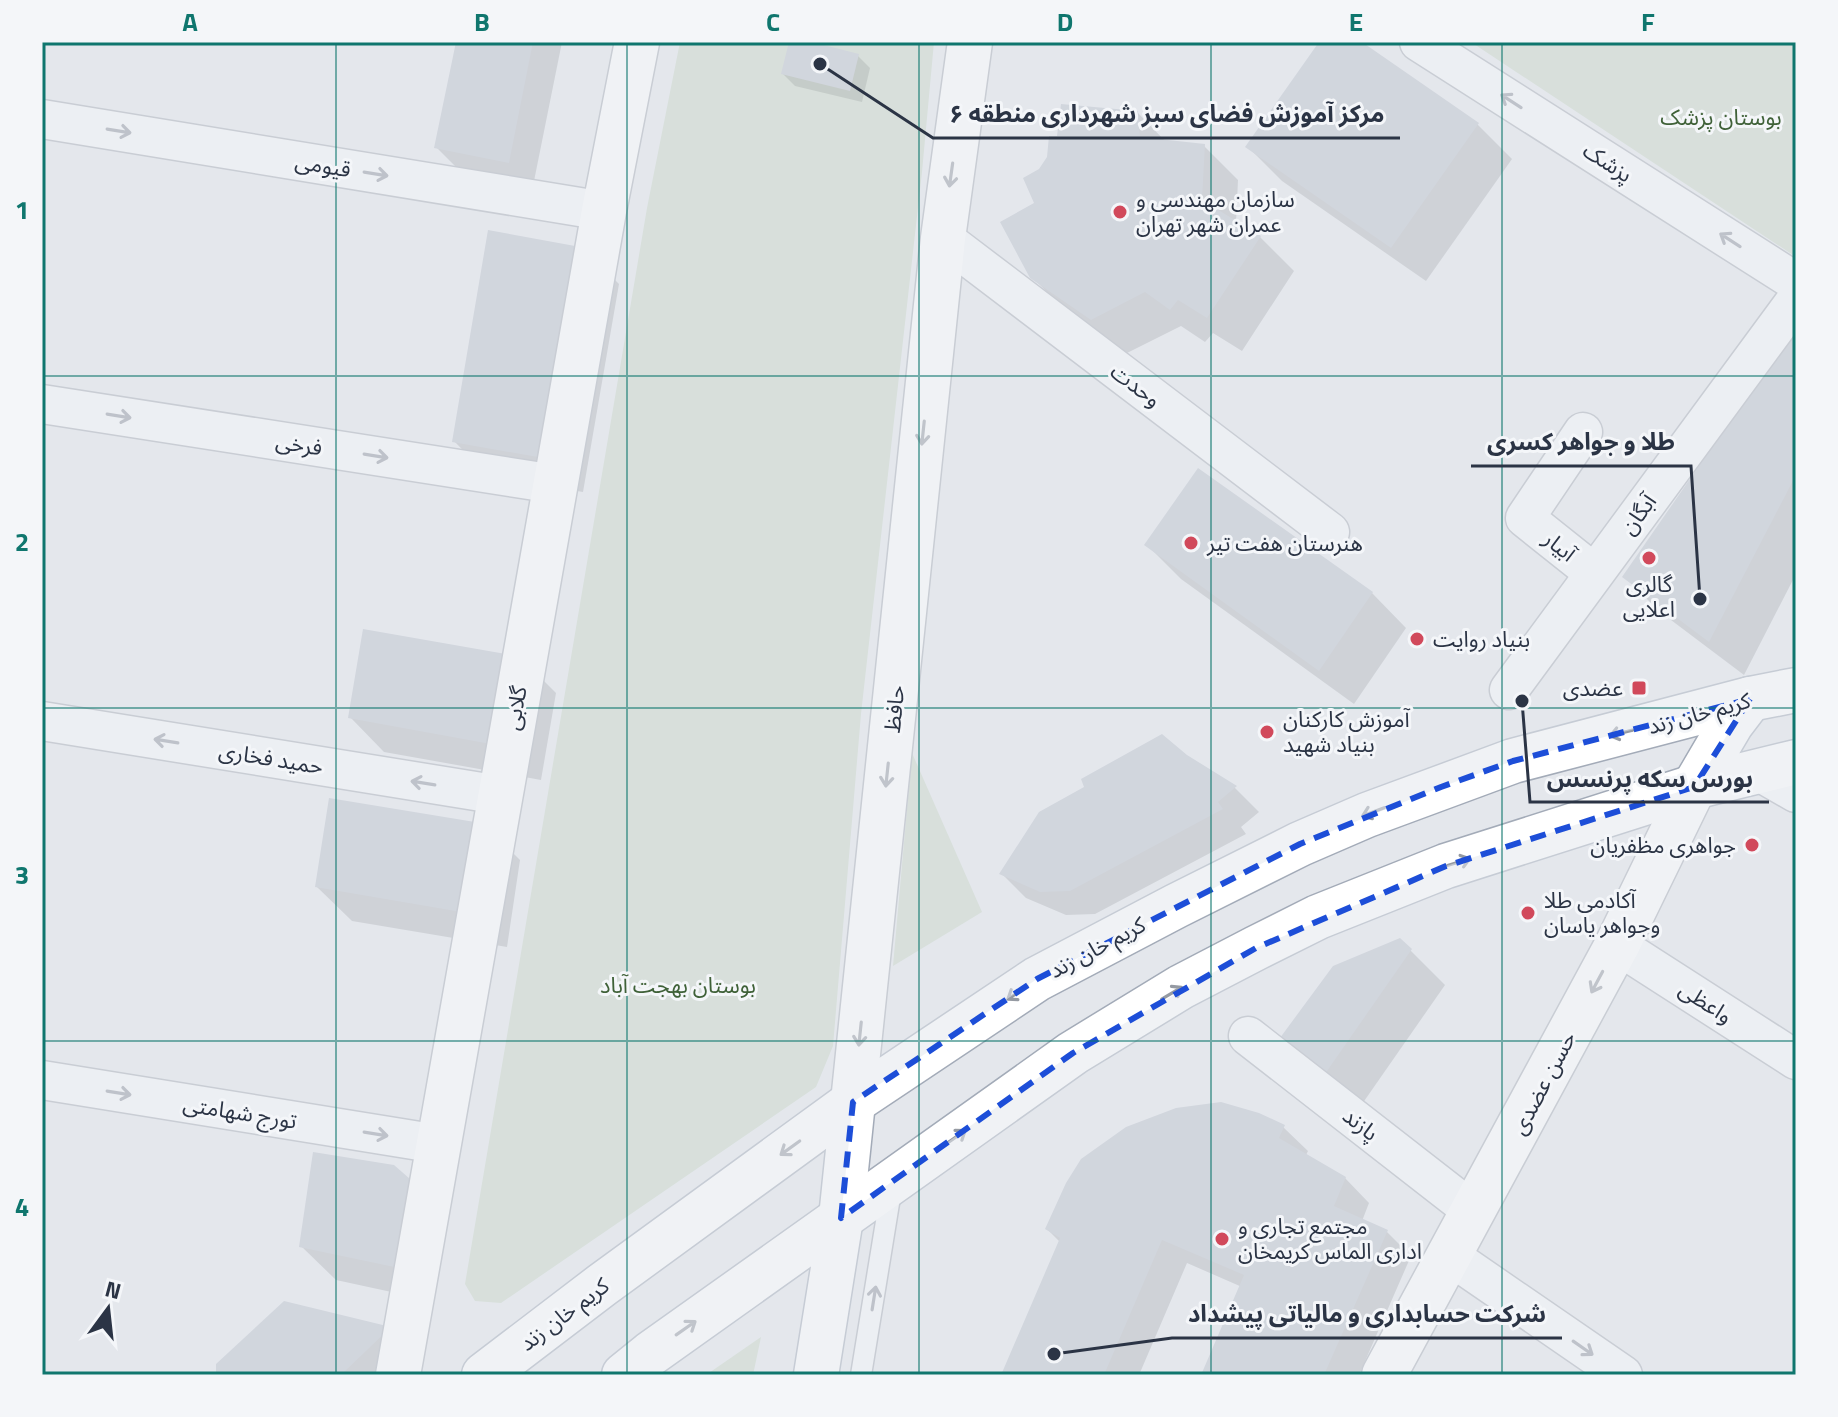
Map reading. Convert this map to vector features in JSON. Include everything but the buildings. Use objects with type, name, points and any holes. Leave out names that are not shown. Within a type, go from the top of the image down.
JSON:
[{"type":"main road","name":"گلابی","points":[[398,1375],[451,1146],[617,214],[637,42]]},
{"type":"main road","name":"گلابی","points":[[617,214],[662,42]]},
{"type":"main road","name":"حافظ","points":[[816,1375],[841,1218],[943,238],[970,42]]},
{"type":"main road","name":"کریم خان زند","points":[[484,1375],[853,1102],[1037,979],[1300,844],[1367,815],[1513,761],[1750,699],[1796,690]]},
{"type":"main road","name":"حسن عضدی","points":[[1384,1375],[1617,945],[1694,787],[1731,724],[1750,699]]},
{"type":"main road","points":[[624,1375],[1073,1053],[1181,987],[1318,917],[1446,866],[1694,787],[1776,766]]},
{"type":"main road","name":"گلابی","points":[[426,1375],[451,1146]]},
{"type":"street","name":"پزشک","points":[[1419,42],[1796,282]]},
{"type":"street","name":"قیومی","points":[[42,119],[617,214]]},
{"type":"street","name":"وحدت","points":[[943,238],[1330,532]]},
{"type":"street","name":"آبگان","points":[[1509,690],[1796,300]]},
{"type":"street","name":"فرخی","points":[[42,404],[569,486]]},
{"type":"street","name":"آبیار","points":[[1583,432],[1525,518],[1594,573]]},
{"type":"street","name":"حمید فخاری","points":[[42,721],[513,797]]},
{"type":"street","points":[[1776,766],[1796,793]]},
{"type":"street","name":"واعظی","points":[[1617,945],[1796,1060]]},
{"type":"street","name":"پازند","points":[[1248,1036],[1474,1212]]},
{"type":"street","name":"تورج شهامتی","points":[[42,1080],[451,1146]]},
{"type":"street","points":[[1450,1256],[1623,1375]]},
{"type":"lane","points":[[861,1375],[892,1182]]},
{"type":"highlighted area","points":[[1750,699],[1694,787],[1446,866],[1256,948],[1073,1053],[841,1218],[853,1102],[1037,979],[1300,844],[1513,761]]},
{"type":"green space","name":"بوستان بهجت آباد","points":[[680,42],[934,42],[861,714],[833,1046],[816,1087],[501,1303],[475,1301],[465,1284],[647,208]]},
{"type":"green space","name":"بوستان پزشک","points":[[1471,42],[1796,42],[1796,257]]},
{"type":"green space","points":[[912,753],[982,912],[893,966]]},
{"type":"green space","points":[[761,1337],[753,1375],[706,1375]]},
{"type":"place","name":"مرکز آموزش فضای سبز شهرداری منطقه ۶","points":[[820,64]]},
{"type":"place","name":"سازمان مهندسی و عمران شهر تهران","points":[[1120,212]]},
{"type":"place","name":"هنرستان هفت تیر","points":[[1191,543]]},
{"type":"place","name":"گالری اعلایی","points":[[1649,558]]},
{"type":"place","name":"طلا و جواهر کسری","points":[[1700,599]]},
{"type":"place","name":"بنیاد روایت","points":[[1417,639]]},
{"type":"place","name":"عضدی","points":[[1639,688]]},
{"type":"place","name":"بورس سکه پرنسس","points":[[1522,701]]},
{"type":"place","name":"آموزش کارکنان بنیاد شهید","points":[[1267,732]]},
{"type":"place","name":"جواهری مظفریان","points":[[1752,845]]},
{"type":"place","name":"آکادمی طلا وجواهر یاسان","points":[[1528,913]]},
{"type":"place","name":"مجتمع تجاری و اداری الماس کریمخان","points":[[1222,1239]]},
{"type":"place","name":"شرکت حسابداری و مالیاتی پیشداد","points":[[1054,1354]]}]
